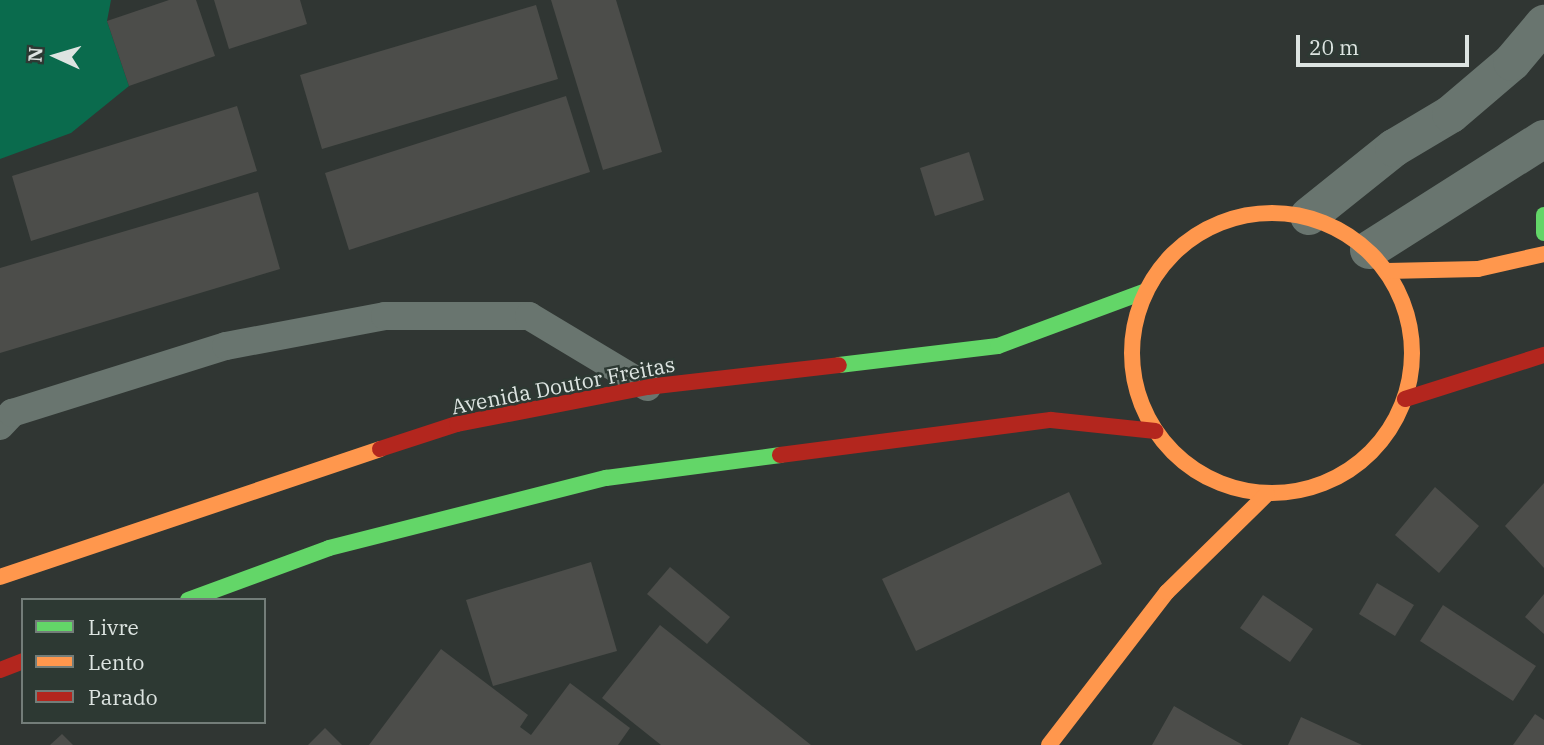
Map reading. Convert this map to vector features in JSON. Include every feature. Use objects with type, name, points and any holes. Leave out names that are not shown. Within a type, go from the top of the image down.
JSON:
[{"type":"main road","points":[[1261,212],[1309,216],[1340,229],[1378,261],[1406,311],[1412,355],[1405,399],[1384,439],[1352,469],[1312,488],[1267,494],[1224,486],[1185,464],[1155,430],[1136,386],[1132,337],[1146,291],[1174,251],[1214,224],[1261,212]]},
{"type":"main road","points":[[1544,215],[1544,233]]},
{"type":"main road","points":[[1378,261],[1478,269],[1544,254]]},
{"type":"main road","name":"Avenida Doutor Freitas","points":[[0,577],[189,510],[457,424],[647,387],[998,346],[1146,291]]},
{"type":"main road","points":[[1405,399],[1544,355]]},
{"type":"main road","points":[[193,598],[329,548],[606,478],[1051,420],[1155,430]]},
{"type":"main road","points":[[1049,745],[1167,592],[1267,494]]},
{"type":"main road","points":[[0,670],[21,662]]},
{"type":"street","points":[[1309,216],[1394,148],[1451,114],[1511,62],[1544,24]]},
{"type":"street","points":[[1378,261],[1544,139]]},
{"type":"lane","points":[[0,426],[12,413],[226,346],[385,316],[528,316],[647,387]]},
{"type":"green space","points":[[0,0],[111,0],[107,21],[129,86],[71,133],[0,159]]},
{"type":"building","points":[[169,0],[196,0],[215,56],[129,86],[107,21]]},
{"type":"building","points":[[214,0],[300,0],[307,24],[229,49]]},
{"type":"building","points":[[551,0],[616,0],[662,152],[603,170]]},
{"type":"building","points":[[536,5],[558,79],[322,149],[300,75]]},
{"type":"building","points":[[566,96],[590,172],[349,250],[325,173]]},
{"type":"building","points":[[237,106],[257,171],[31,241],[12,176]]},
{"type":"building","points":[[969,152],[984,200],[935,216],[920,168]]},
{"type":"building","points":[[258,192],[280,269],[0,353],[0,268]]},
{"type":"building","points":[[1544,483],[1544,568],[1505,526]]},
{"type":"building","points":[[1435,487],[1479,526],[1439,573],[1395,535]]},
{"type":"building","points":[[1069,492],[1102,564],[916,651],[882,579]]},
{"type":"building","points":[[591,562],[617,651],[493,686],[466,600]]},
{"type":"building","points":[[670,567],[730,617],[707,644],[647,594]]},
{"type":"building","points":[[1377,583],[1414,605],[1395,636],[1359,614]]},
{"type":"building","points":[[1544,594],[1544,634],[1525,617]]},
{"type":"building","points":[[1263,595],[1313,629],[1290,662],[1240,628]]},
{"type":"building","points":[[1443,605],[1536,666],[1513,701],[1420,641]]},
{"type":"building","points":[[660,625],[811,745],[661,745],[602,698]]},
{"type":"building","points":[[441,649],[528,715],[520,727],[531,735],[570,683],[630,728],[618,745],[369,745]]},
{"type":"building","points":[[1174,706],[1214,729],[1243,745],[1152,745]]},
{"type":"building","points":[[1535,714],[1544,720],[1544,745],[1513,745]]},
{"type":"building","points":[[1301,717],[1362,745],[1288,745]]},
{"type":"building","points":[[325,728],[342,745],[308,745]]},
{"type":"building","points":[[62,734],[73,745],[50,745]]},
{"type":"traffic: fast","points":[[1544,215],[1544,233]]},
{"type":"traffic: fast","points":[[839,365],[998,346],[1146,291]]},
{"type":"traffic: fast","points":[[193,598],[329,548],[606,478],[780,455]]},
{"type":"traffic: slow","points":[[1272,213],[1313,219],[1350,237],[1371,254],[1388,275],[1406,312],[1412,353],[1406,394],[1388,431],[1371,452],[1350,469],[1313,487],[1272,493],[1231,487],[1194,469],[1173,452],[1156,431],[1138,394],[1132,353],[1138,312],[1156,275],[1173,254],[1194,237],[1231,219],[1272,213]]},
{"type":"traffic: slow","points":[[1387,271],[1478,269],[1544,254]]},
{"type":"traffic: slow","points":[[0,577],[380,449]]},
{"type":"traffic: slow","points":[[1049,745],[1167,592],[1267,494]]},
{"type":"traffic: jam","points":[[1405,399],[1544,355]]},
{"type":"traffic: jam","points":[[380,449],[457,424],[647,387],[839,365]]},
{"type":"traffic: jam","points":[[780,455],[1051,420],[1155,431]]},
{"type":"traffic: jam","points":[[0,670],[21,662]]}]
